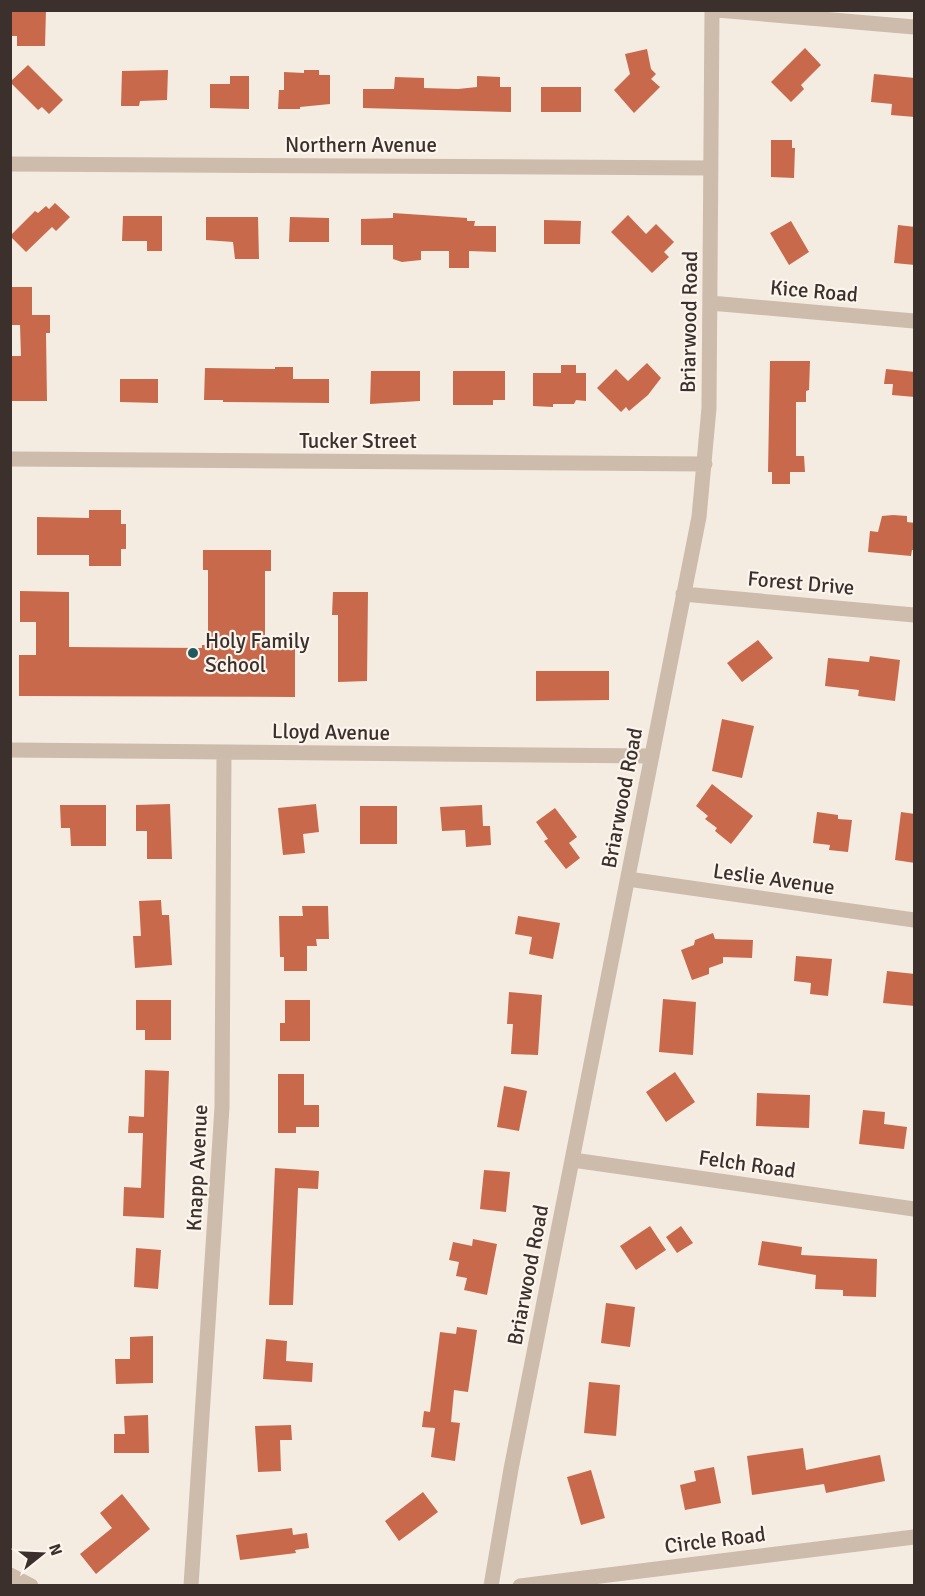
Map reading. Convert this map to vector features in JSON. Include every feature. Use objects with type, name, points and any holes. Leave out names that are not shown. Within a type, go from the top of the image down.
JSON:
[{"type":"street","name":"Briarwood Road","points":[[491,1586],[699,517],[705,464],[710,303],[712,10]]},
{"type":"street","points":[[717,10],[915,27]]},
{"type":"street","name":"Northern Avenue","points":[[10,164],[711,168]]},
{"type":"street","name":"Kice Road","points":[[710,303],[915,321]]},
{"type":"street","name":"Tucker Street","points":[[10,459],[705,464]]},
{"type":"street","name":"Forest Drive","points":[[684,594],[915,615]]},
{"type":"street","name":"Lloyd Avenue","points":[[10,750],[652,756]]},
{"type":"street","name":"Knapp Avenue","points":[[191,1586],[222,1107],[224,752]]},
{"type":"street","name":"Leslie Avenue","points":[[628,879],[915,920]]},
{"type":"street","name":"Felch Road","points":[[573,1160],[915,1209]]},
{"type":"street","name":"Circle Road","points":[[520,1586],[915,1537]]},
{"type":"street","points":[[10,1575],[32,1586]]},
{"type":"building","points":[[12,10],[46,10],[45,46],[17,46],[17,36],[12,36]]},
{"type":"building","points":[[805,48],[821,65],[801,85],[804,89],[791,102],[771,82]]},
{"type":"building","points":[[647,49],[651,69],[656,74],[651,79],[660,87],[634,113],[614,90],[630,74],[625,54]]},
{"type":"building","points":[[28,65],[63,100],[49,114],[42,107],[38,110],[10,82]]},
{"type":"building","points":[[168,70],[167,100],[140,101],[139,106],[121,106],[122,71]]},
{"type":"building","points":[[304,70],[319,70],[319,75],[330,75],[330,104],[300,107],[300,109],[278,109],[279,90],[284,90],[284,72],[304,73]]},
{"type":"building","points":[[874,74],[915,78],[915,117],[891,115],[892,104],[871,102]]},
{"type":"building","points":[[230,76],[249,76],[249,109],[210,108],[210,84],[230,84]]},
{"type":"building","points":[[477,76],[500,77],[500,87],[511,87],[511,112],[363,108],[363,89],[394,89],[395,77],[424,78],[424,88],[458,89],[477,87]]},
{"type":"building","points":[[541,87],[581,87],[581,112],[541,112]]},
{"type":"building","points":[[771,140],[792,140],[792,148],[795,148],[794,178],[771,177]]},
{"type":"building","points":[[55,203],[70,217],[56,231],[52,227],[26,252],[10,236],[35,211],[38,213],[46,206],[49,209]]},
{"type":"building","points":[[393,213],[467,218],[467,221],[475,221],[474,226],[496,226],[496,252],[469,251],[469,268],[449,268],[449,251],[421,251],[421,260],[402,262],[393,259],[393,245],[361,245],[361,219],[393,218]]},
{"type":"building","points":[[628,215],[646,234],[656,224],[674,242],[664,252],[669,257],[652,273],[611,232]]},
{"type":"building","points":[[123,216],[162,216],[162,251],[147,251],[147,241],[122,241]]},
{"type":"building","points":[[206,217],[258,217],[259,259],[235,259],[233,242],[206,240]]},
{"type":"building","points":[[290,217],[329,218],[329,242],[289,242]]},
{"type":"building","points":[[544,220],[581,221],[580,244],[544,244]]},
{"type":"building","points":[[791,221],[809,252],[789,265],[770,233]]},
{"type":"building","points":[[898,225],[915,227],[915,265],[894,263]]},
{"type":"building","points":[[10,287],[32,287],[32,315],[50,315],[50,333],[46,333],[47,401],[10,401],[10,356],[21,356],[20,325],[10,325]]},
{"type":"building","points":[[770,361],[810,361],[809,390],[806,391],[806,402],[796,402],[796,456],[804,456],[805,472],[790,472],[790,484],[772,484],[772,472],[768,472]]},
{"type":"building","points":[[647,363],[661,378],[648,395],[629,411],[626,407],[621,412],[597,388],[616,369],[628,381]]},
{"type":"building","points":[[561,365],[576,365],[576,373],[586,373],[586,401],[576,400],[574,404],[553,404],[553,407],[533,406],[533,373],[561,373]]},
{"type":"building","points":[[275,367],[293,367],[293,379],[329,379],[329,403],[204,400],[205,368],[275,369]]},
{"type":"building","points":[[886,369],[915,372],[915,397],[892,395],[893,384],[884,384]]},
{"type":"building","points":[[371,371],[420,371],[420,401],[370,404]]},
{"type":"building","points":[[453,371],[505,371],[505,400],[493,400],[493,405],[453,405]]},
{"type":"building","points":[[120,379],[158,379],[158,403],[120,402]]},
{"type":"building","points":[[89,510],[121,510],[121,524],[126,524],[126,549],[121,549],[121,566],[89,566],[89,555],[37,555],[37,517],[89,518]]},
{"type":"building","points":[[882,516],[907,516],[907,522],[915,523],[915,550],[912,550],[911,556],[868,552],[870,531],[878,532]]},
{"type":"building","points":[[203,550],[271,550],[271,571],[265,571],[265,646],[295,646],[295,697],[19,696],[19,655],[36,655],[36,622],[20,622],[20,591],[69,592],[69,647],[202,648],[202,645],[208,645],[208,570],[203,570]]},
{"type":"building","points":[[333,592],[368,592],[367,681],[338,682],[338,615],[332,615]]},
{"type":"building","points":[[758,640],[773,658],[742,682],[727,663]]},
{"type":"building","points":[[870,656],[900,660],[895,701],[858,696],[859,690],[825,686],[828,658],[869,662]]},
{"type":"building","points":[[536,671],[609,671],[609,700],[536,701]]},
{"type":"building","points":[[722,719],[754,726],[742,778],[712,771]]},
{"type":"building","points":[[712,784],[753,816],[731,844],[715,831],[717,828],[705,819],[708,816],[696,806]]},
{"type":"building","points":[[170,804],[172,859],[147,859],[147,831],[136,831],[136,805]]},
{"type":"building","points":[[316,804],[319,832],[303,834],[305,853],[283,855],[278,808]]},
{"type":"building","points":[[60,805],[106,805],[106,846],[71,846],[70,828],[61,828]]},
{"type":"building","points":[[482,805],[483,826],[490,826],[491,845],[466,847],[465,830],[442,831],[440,807]]},
{"type":"building","points":[[360,806],[397,806],[397,844],[360,844]]},
{"type":"building","points":[[555,808],[577,837],[569,843],[580,858],[566,869],[544,841],[548,839],[536,822]]},
{"type":"building","points":[[817,812],[838,815],[838,819],[852,820],[848,852],[829,850],[830,845],[813,843]]},
{"type":"building","points":[[901,812],[915,814],[915,863],[895,860]]},
{"type":"building","points":[[161,900],[162,915],[169,915],[172,965],[135,968],[133,936],[141,936],[139,901]]},
{"type":"building","points":[[302,906],[328,906],[329,939],[316,939],[317,946],[307,946],[307,971],[284,971],[284,957],[280,957],[279,916],[303,916]]},
{"type":"building","points":[[518,916],[560,923],[553,959],[529,954],[532,937],[515,934]]},
{"type":"building","points":[[713,933],[715,939],[753,940],[752,958],[723,957],[723,963],[709,968],[709,974],[692,980],[681,950],[694,945],[695,940]]},
{"type":"building","points":[[796,956],[832,959],[828,996],[810,994],[811,983],[794,981]]},
{"type":"building","points":[[887,971],[915,974],[915,1006],[883,1003]]},
{"type":"building","points":[[509,992],[542,995],[538,1055],[511,1054],[513,1024],[507,1024]]},
{"type":"building","points":[[663,999],[696,1002],[693,1055],[659,1052]]},
{"type":"building","points":[[136,1000],[171,1000],[171,1040],[145,1040],[145,1030],[136,1030]]},
{"type":"building","points":[[285,1000],[310,1000],[310,1041],[280,1041],[280,1023],[285,1023]]},
{"type":"building","points":[[145,1070],[169,1071],[164,1218],[123,1216],[124,1187],[141,1188],[143,1133],[128,1133],[129,1116],[144,1117]]},
{"type":"building","points":[[675,1072],[695,1102],[666,1122],[646,1092]]},
{"type":"building","points":[[278,1074],[304,1074],[304,1105],[319,1105],[319,1127],[296,1127],[296,1133],[278,1133]]},
{"type":"building","points":[[504,1086],[527,1091],[519,1131],[497,1127]]},
{"type":"building","points":[[757,1093],[810,1095],[809,1128],[756,1126]]},
{"type":"building","points":[[863,1110],[885,1112],[884,1124],[907,1127],[904,1149],[859,1144]]},
{"type":"building","points":[[275,1168],[319,1171],[318,1189],[298,1188],[293,1305],[269,1305]]},
{"type":"building","points":[[484,1170],[510,1172],[506,1212],[480,1209]]},
{"type":"building","points":[[650,1226],[666,1250],[636,1270],[620,1246]]},
{"type":"building","points":[[681,1226],[693,1243],[677,1253],[666,1237]]},
{"type":"building","points":[[473,1239],[497,1244],[487,1295],[464,1290],[467,1278],[456,1276],[459,1262],[449,1260],[453,1242],[472,1246]]},
{"type":"building","points":[[762,1241],[802,1247],[801,1255],[877,1259],[876,1297],[843,1296],[843,1290],[815,1289],[816,1275],[758,1265]]},
{"type":"building","points":[[136,1248],[161,1250],[158,1289],[134,1287]]},
{"type":"building","points":[[606,1303],[635,1307],[630,1347],[601,1343]]},
{"type":"building","points":[[457,1327],[477,1330],[468,1392],[454,1390],[451,1422],[460,1423],[455,1461],[431,1457],[435,1428],[422,1427],[424,1411],[430,1412],[440,1332],[456,1334]]},
{"type":"building","points":[[153,1336],[153,1383],[116,1384],[115,1359],[130,1359],[130,1337]]},
{"type":"building","points":[[266,1339],[287,1341],[286,1361],[313,1363],[312,1382],[263,1379]]},
{"type":"building","points":[[589,1382],[620,1385],[616,1436],[584,1433]]},
{"type":"building","points":[[148,1415],[149,1453],[114,1453],[114,1434],[125,1434],[124,1416]]},
{"type":"building","points":[[291,1425],[292,1440],[280,1440],[281,1471],[258,1472],[255,1426]]},
{"type":"building","points":[[803,1448],[806,1470],[880,1455],[885,1481],[826,1493],[824,1484],[752,1495],[747,1456]]},
{"type":"building","points":[[714,1467],[721,1503],[685,1510],[680,1485],[696,1481],[694,1471]]},
{"type":"building","points":[[591,1470],[605,1518],[581,1525],[567,1477]]},
{"type":"building","points":[[423,1492],[438,1512],[399,1541],[385,1521]]},
{"type":"building","points":[[122,1494],[150,1529],[96,1574],[80,1554],[112,1528],[100,1513]]},
{"type":"building","points":[[292,1528],[293,1535],[307,1533],[309,1548],[295,1550],[296,1553],[240,1560],[236,1535]]},
{"type":"place","name":"Holy Family School","points":[[193,653]]}]
